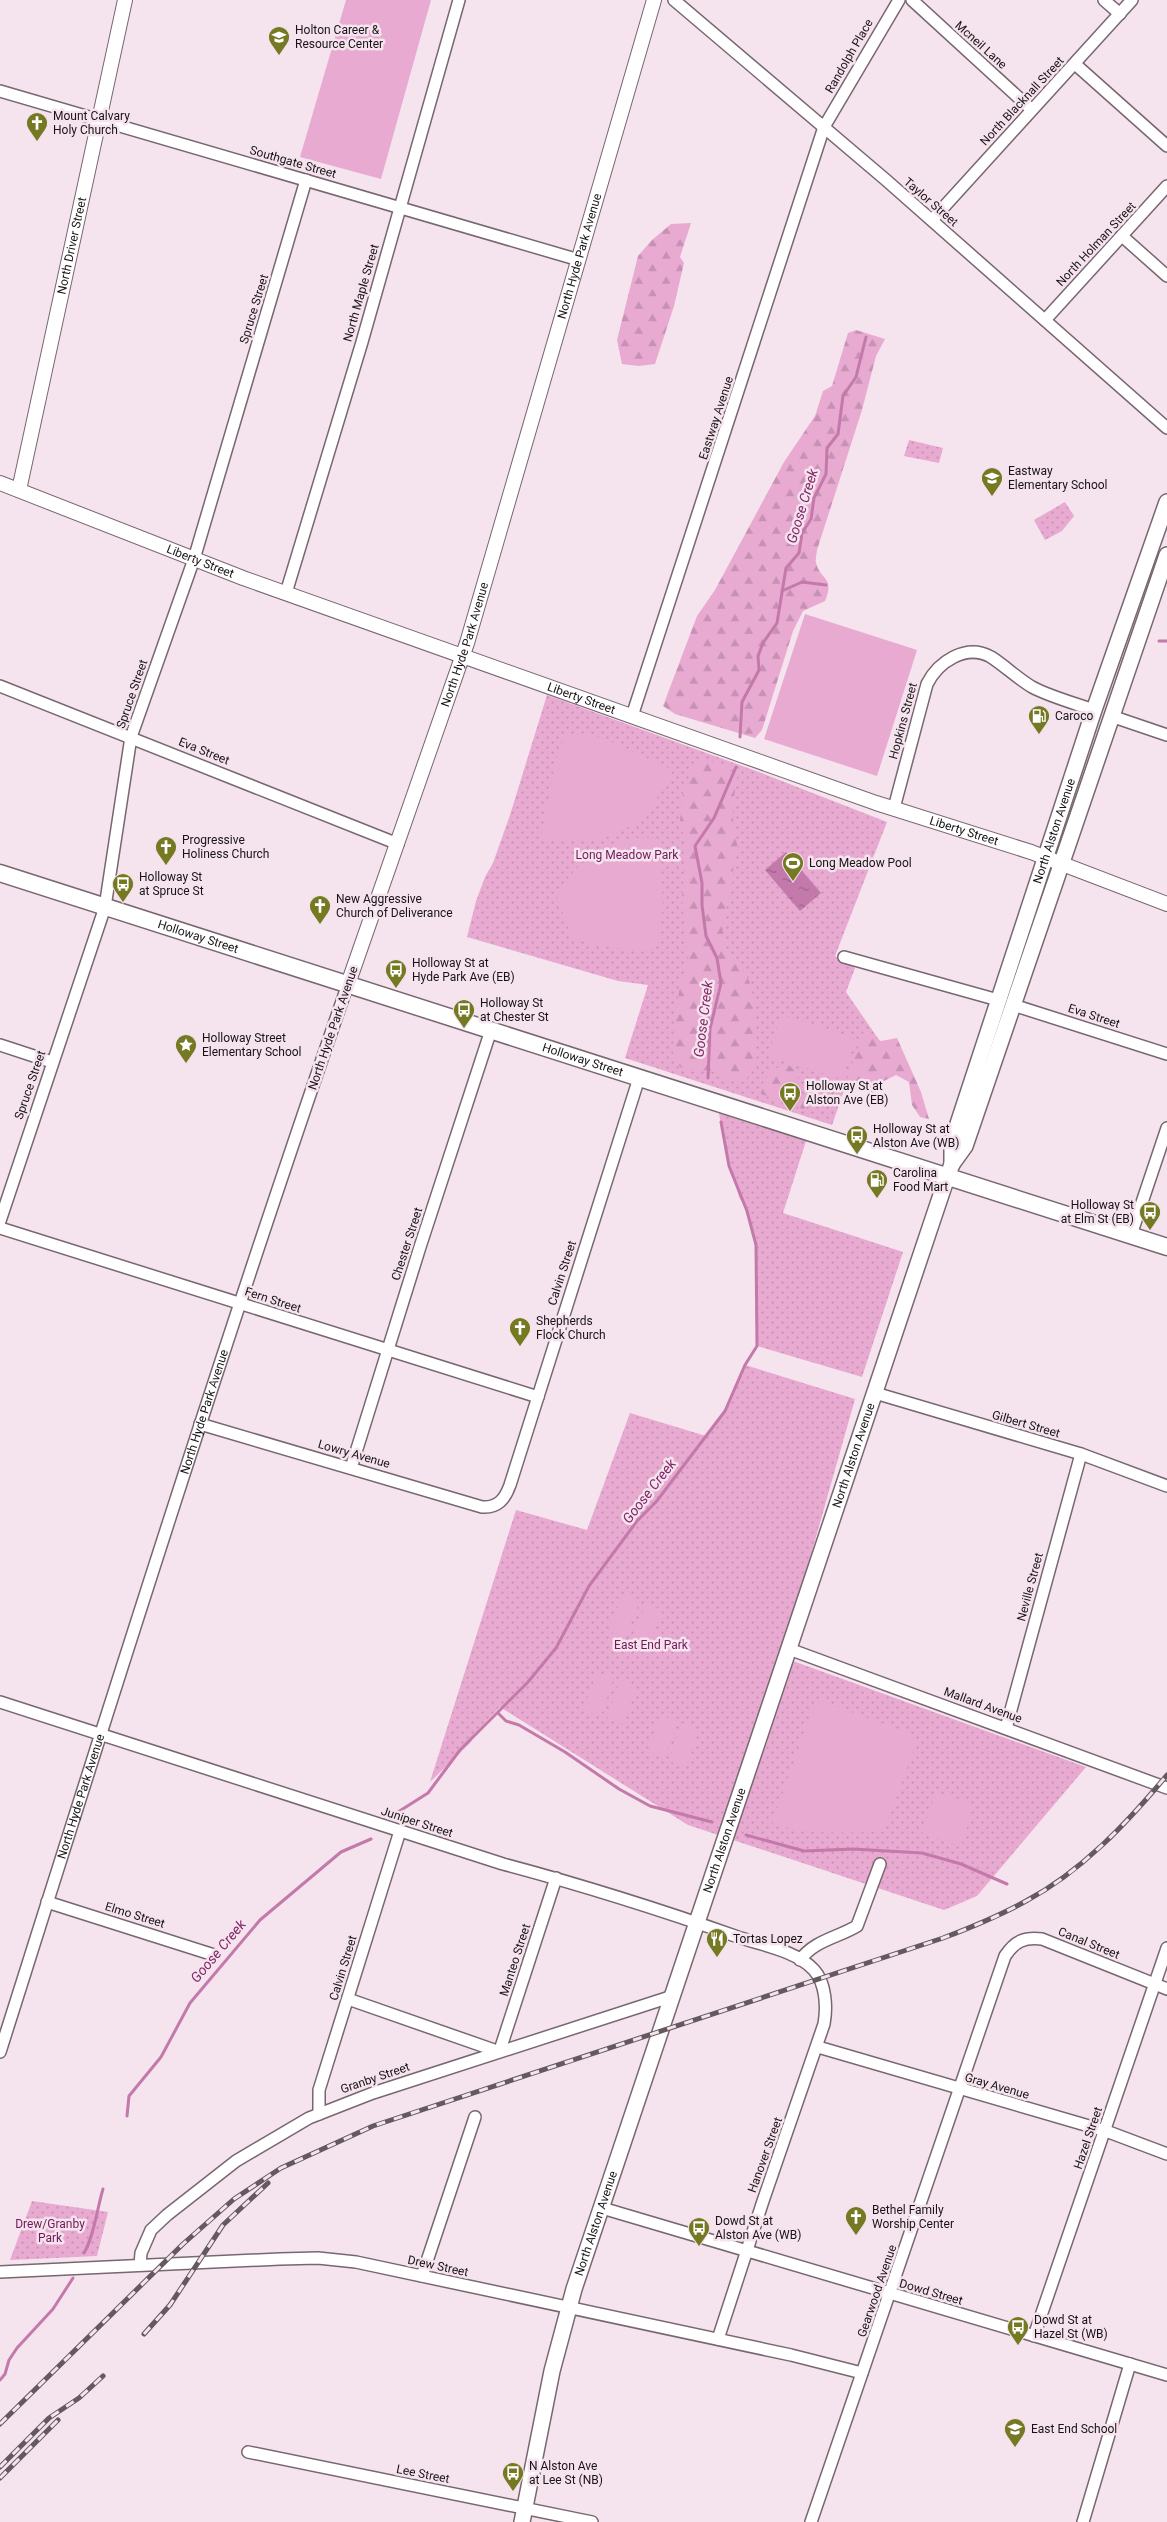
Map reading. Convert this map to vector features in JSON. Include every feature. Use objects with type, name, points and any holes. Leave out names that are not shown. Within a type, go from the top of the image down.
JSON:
[{"type":"main road","name":"North Alston Avenue","points":[[950,1170],[952,1142],[998,1000],[1094,710],[1167,502]]},
{"type":"main road","name":"North Alston Avenue","points":[[523,2515],[552,2371],[568,2308],[950,1170],[965,1146],[1167,555]]},
{"type":"main road","name":"Holloway Street","points":[[0,873],[639,1078],[950,1170],[1131,1236],[1167,1247]]},
{"type":"street","name":"North Driver Street","points":[[19,490],[125,0]]},
{"type":"street","name":"North Maple Street","points":[[286,593],[400,208],[459,0]]},
{"type":"street","name":"North Hyde Park Avenue","points":[[0,2052],[99,1735],[239,1303],[463,656],[654,0]]},
{"type":"street","name":"Taylor Street","points":[[674,0],[932,220],[1167,428]]},
{"type":"street","name":"Randolph Place","points":[[824,127],[899,0]]},
{"type":"street","name":"Mcneil Lane","points":[[912,0],[1031,109]]},
{"type":"street","points":[[1104,0],[1120,14]]},
{"type":"street","name":"North Blacknall Street","points":[[932,220],[1132,0]]},
{"type":"street","points":[[1075,64],[1167,146]]},
{"type":"street","name":"Southgate Street","points":[[0,91],[579,260]]},
{"type":"street","name":"Eastway Avenue","points":[[632,716],[824,127]]},
{"type":"street","name":"Spruce Street","points":[[0,1221],[105,906],[131,737],[194,559],[306,180]]},
{"type":"street","name":"North Holman Street","points":[[1045,320],[1167,186]]},
{"type":"street","points":[[1122,236],[1167,276]]},
{"type":"street","name":"Liberty Street","points":[[0,483],[286,593],[894,808],[1045,857],[1167,904]]},
{"type":"street","name":"Hopkins Street","points":[[894,808],[927,684],[935,671],[950,658],[969,653],[989,656],[1036,688],[1094,710]]},
{"type":"street","name":"Eva Street","points":[[0,686],[398,844]]},
{"type":"street","points":[[1111,716],[1167,735]]},
{"type":"street","points":[[844,957],[998,1000]]},
{"type":"street","name":"Eva Street","points":[[1013,1005],[1167,1054]]},
{"type":"street","name":"Chester Street","points":[[352,1468],[491,1030]]},
{"type":"street","points":[[0,1045],[52,1062]]},
{"type":"street","name":"Calvin Street","points":[[500,1504],[510,1485],[639,1078]]},
{"type":"street","points":[[1131,1236],[1167,1128]]},
{"type":"street","name":"Fern Street","points":[[0,1228],[538,1397]]},
{"type":"street","name":"Gilbert Street","points":[[875,1394],[1081,1454],[1167,1486]]},
{"type":"street","name":"Lowry Avenue","points":[[200,1424],[482,1507],[491,1508],[500,1504]]},
{"type":"street","name":"Neville Street","points":[[1006,1728],[1081,1454]]},
{"type":"street","name":"Mallard Avenue","points":[[789,1649],[1167,1788]]},
{"type":"street","name":"Juniper Street","points":[[0,1702],[503,1864],[556,1878],[697,1923],[800,1960],[815,1971],[819,1978]]},
{"type":"street","name":"Calvin Street","points":[[319,2114],[319,2090],[400,1831]]},
{"type":"street","points":[[800,1960],[808,1949],[857,1926],[880,1864]]},
{"type":"street","name":"Manteo Street","points":[[498,2051],[556,1878]]},
{"type":"street","name":"Elmo Street","points":[[47,1902],[214,1954]]},
{"type":"street","name":"Canal Street","points":[[1005,1956],[1015,1943],[1024,1938],[1042,1939],[1167,1989]]},
{"type":"street","name":"Hazel Street","points":[[1034,2336],[1106,2131],[1167,1948]]},
{"type":"street","name":"Gearwood Avenue","points":[[811,2522],[961,2090],[1005,1956]]},
{"type":"street","name":"Hanover Street","points":[[718,2340],[746,2249],[818,2047],[826,2007],[819,1978]]},
{"type":"street","name":"Granby Street","points":[[140,2265],[141,2253],[152,2230],[167,2215],[243,2156],[284,2131],[319,2114],[373,2093],[498,2051],[673,1996]]},
{"type":"street","points":[[348,1999],[498,2051]]},
{"type":"street","name":"Gray Avenue","points":[[818,2047],[1106,2131],[1167,2154]]},
{"type":"street","points":[[422,2276],[475,2117]]},
{"type":"street","name":"Dowd Street","points":[[602,2208],[1167,2375]]},
{"type":"street","name":"Drew Street","points":[[0,2272],[318,2258],[356,2262],[791,2355],[862,2373]]},
{"type":"street","points":[[1083,2522],[1130,2364]]},
{"type":"street","name":"Lee Street","points":[[248,2452],[523,2515],[592,2522]]},
{"type":"green space","points":[[346,0],[431,0],[381,179],[300,157]]},
{"type":"green space","points":[[691,223],[680,257],[684,263],[674,306],[655,364],[639,366],[622,364],[617,340],[638,256],[652,240],[671,224]]},
{"type":"green space","points":[[856,330],[885,339],[876,356],[862,410],[817,550],[816,563],[829,587],[825,601],[803,611],[793,631],[762,730],[755,738],[675,714],[663,706],[697,616],[715,590],[784,462],[815,416],[823,391],[832,386],[848,333]]},
{"type":"green space","points":[[909,440],[943,448],[939,463],[904,456]]},
{"type":"green space","points":[[1065,502],[1074,516],[1062,531],[1045,540],[1034,520]]},
{"type":"green space","points":[[805,614],[917,650],[877,776],[764,739]]},
{"type":"green space","name":"Long Meadow Park","points":[[547,695],[756,771],[887,822],[835,956],[855,968],[846,992],[897,1066],[858,1050],[832,1125],[625,1058],[648,985],[618,981],[467,937],[476,901],[485,877],[493,863],[510,815]]},
{"type":"green space","points":[[577,732],[605,739],[673,770],[650,808],[621,831],[586,841],[541,838],[555,764],[564,737]]},
{"type":"green space","points":[[701,759],[727,766],[738,774],[734,795],[733,821],[739,851],[734,865],[732,884],[725,913],[723,936],[726,950],[732,960],[747,976],[754,1003],[756,1053],[749,1077],[742,1082],[731,1080],[710,1070],[686,1070],[673,1061],[674,1023],[680,986],[688,961],[682,899],[686,847],[680,820],[683,791],[694,765]]},
{"type":"green space","points":[[644,837],[660,839],[663,907],[658,945],[649,951],[613,948],[572,939],[556,894],[574,871],[593,855],[604,848]]},
{"type":"green space","points":[[781,1015],[855,1038],[842,1079],[768,1056]]},
{"type":"green space","points":[[864,1031],[881,1041],[897,1038],[921,1092],[929,1119],[920,1117],[912,1105],[909,1082],[896,1075],[882,1082],[873,1093],[864,1086],[846,1082]]},
{"type":"green space","points":[[789,1065],[797,1073],[805,1110],[761,1094],[763,1083],[773,1069]]},
{"type":"green space","points":[[719,1113],[806,1141],[783,1213],[903,1252],[862,1377],[757,1346],[756,1245],[747,1211],[739,1197],[724,1145]]},
{"type":"green space","name":"East End Park","points":[[745,1365],[855,1399],[782,1657],[1086,1767],[977,1896],[944,1910],[688,1825],[500,1707],[474,1734],[471,1742],[430,1782],[516,1510],[587,1530],[630,1413],[706,1436],[730,1402]]},
{"type":"green space","points":[[623,1594],[640,1601],[625,1638],[608,1631]]},
{"type":"green space","points":[[646,1604],[663,1610],[647,1648],[630,1641]]},
{"type":"green space","points":[[597,1672],[614,1678],[601,1716],[583,1710]]},
{"type":"green space","points":[[620,1680],[637,1686],[624,1724],[607,1718]]},
{"type":"green space","points":[[816,1699],[909,1733],[916,1745],[883,1832],[813,1832],[772,1823]]},
{"type":"green space","points":[[661,1715],[678,1722],[664,1759],[647,1753]]},
{"type":"green space","points":[[682,1723],[699,1730],[686,1767],[669,1761]]},
{"type":"green space","points":[[936,1792],[974,1805],[961,1846],[922,1833]]},
{"type":"green space","name":"Drew/Granby Park","points":[[32,2201],[108,2212],[97,2256],[10,2260]]},
{"type":"water","name":"Long Meadow Pool","points":[[786,852],[821,893],[800,911],[765,870]]},
{"type":"waterway","name":"Goose Creek","points":[[740,737],[742,702],[759,670],[758,656],[763,643],[777,623],[786,568],[799,553],[802,533],[811,519],[814,498],[826,474],[827,448],[838,434],[843,396],[856,377],[866,337]]},
{"type":"waterway","points":[[782,591],[802,582],[826,585]]},
{"type":"waterway","points":[[1159,641],[1167,641]]},
{"type":"waterway","name":"Goose Creek","points":[[708,1078],[710,1029],[721,983],[717,958],[706,936],[702,905],[702,883],[695,846],[714,818],[736,767]]},
{"type":"waterway","name":"Goose Creek","points":[[398,1812],[428,1793],[460,1750],[528,1682],[556,1648],[589,1586],[637,1521],[656,1502],[725,1411],[745,1365],[757,1346],[756,1245],[747,1211],[729,1166],[721,1122]]},
{"type":"waterway","points":[[498,1713],[506,1721],[519,1725],[565,1752],[619,1789],[650,1806],[712,1822]]},
{"type":"waterway","points":[[746,1835],[804,1851],[853,1849],[922,1853],[961,1864],[1007,1884]]},
{"type":"waterway","name":"Goose Creek","points":[[127,2116],[129,2096],[161,2057],[190,2003],[260,1920],[341,1852],[371,1839]]},
{"type":"waterway","name":"Goose Creek","points":[[84,2253],[93,2231],[103,2189]]},
{"type":"waterway","name":"Goose Creek","points":[[0,2380],[5,2374],[9,2360],[17,2348],[53,2309],[73,2278]]},
{"type":"railway","points":[[0,2424],[183,2244],[234,2199],[281,2168],[373,2126],[943,1938],[985,1921],[1046,1889],[1085,1861],[1120,1828],[1167,1775]]},
{"type":"railway","points":[[144,2334],[170,2305],[223,2225],[268,2183]]},
{"type":"railway","points":[[0,2467],[49,2418],[79,2398],[103,2376]]},
{"type":"railway","points":[[0,2478],[58,2420]]},
{"type":"place","name":"Holton Career & Resource Center","points":[[279,56]]},
{"type":"place","name":"Mount Calvary Holy Church","points":[[37,142]]},
{"type":"place","name":"Eastway Elementary School","points":[[992,497]]},
{"type":"place","name":"Caroco","points":[[1039,735]]},
{"type":"place","name":"Progressive Holiness Church","points":[[166,866]]},
{"type":"place","name":"Long Meadow Pool","points":[[793,882]]},
{"type":"place","name":"Holloway St at Spruce St","points":[[123,903]]},
{"type":"place","name":"New Aggressive Church of Deliverance","points":[[320,925]]},
{"type":"place","name":"Holloway St at Hyde Park Ave (EB)","points":[[396,989]]},
{"type":"place","name":"Holloway St at Chester St","points":[[464,1029]]},
{"type":"place","name":"Holloway Street Elementary School","points":[[186,1064]]},
{"type":"place","name":"Holloway St at Alston Ave (EB)","points":[[790,1112]]},
{"type":"place","name":"Holloway St at Alston Ave (WB)","points":[[857,1155]]},
{"type":"place","name":"Carolina Food Mart","points":[[877,1199]]},
{"type":"place","name":"Holloway St at Elm St (EB)","points":[[1150,1231]]},
{"type":"place","name":"Shepherds Flock Church","points":[[520,1347]]},
{"type":"place","name":"Tortas Lopez","points":[[717,1958]]},
{"type":"place","name":"Bethel Family Worship Center","points":[[856,2236]]},
{"type":"place","name":"Dowd St at Alston Ave (WB)","points":[[699,2247]]},
{"type":"place","name":"Dowd St at Hazel St (WB)","points":[[1018,2346]]},
{"type":"place","name":"East End School","points":[[1015,2448]]},
{"type":"place","name":"N Alston Ave at Lee St (NB)","points":[[513,2492]]}]
